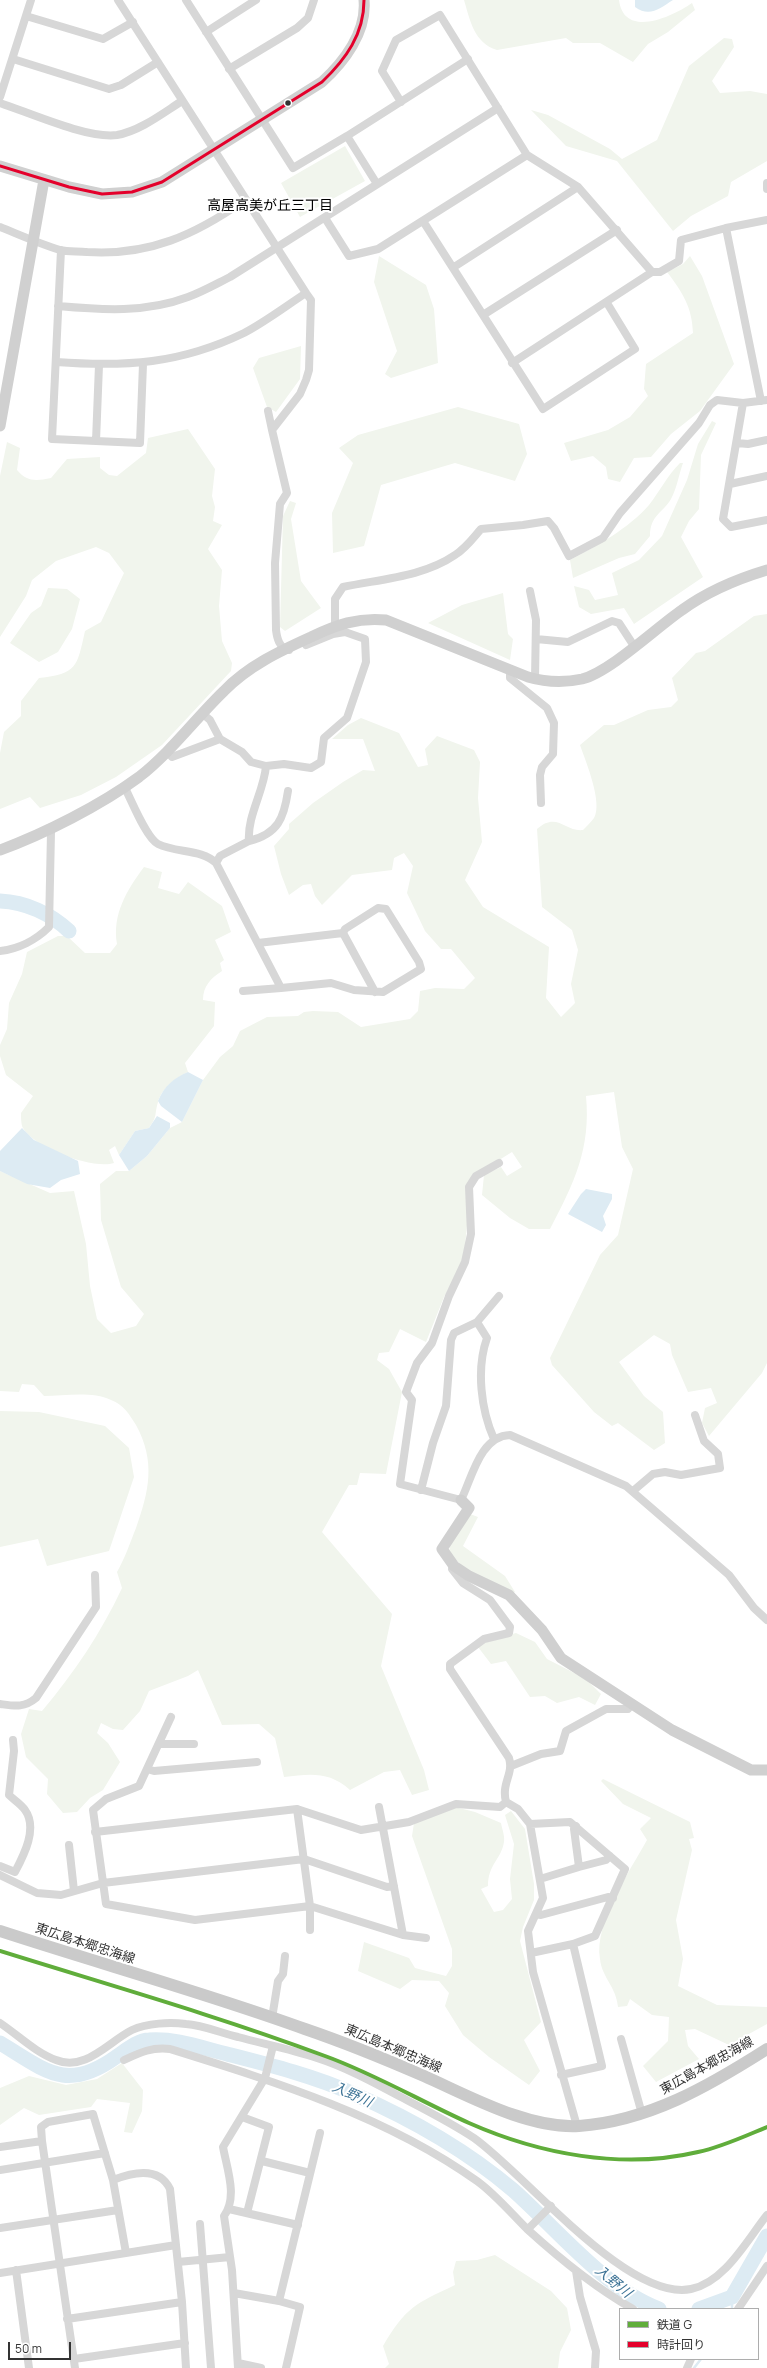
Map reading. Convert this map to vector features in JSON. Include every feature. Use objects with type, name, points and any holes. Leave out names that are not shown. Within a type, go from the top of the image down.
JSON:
[{"type":"main road","name":"東広島本郷忠海線","points":[[0,1931],[272,2018],[384,2059],[493,2107],[540,2122],[578,2126],[642,2114],[670,2104],[767,2049]]},
{"type":"street","points":[[0,97],[31,0]]},
{"type":"street","points":[[118,0],[213,150],[311,300],[309,370],[300,394],[272,430]]},
{"type":"street","points":[[186,0],[293,168],[347,136],[468,59]]},
{"type":"street","points":[[206,32],[256,0]]},
{"type":"street","points":[[229,69],[297,28],[308,18],[314,0]]},
{"type":"street","points":[[0,166],[44,180],[102,194],[132,192],[162,182],[322,82],[338,67],[357,37],[364,0]]},
{"type":"street","points":[[401,102],[382,71],[396,40],[440,15],[527,154],[578,187],[652,272]]},
{"type":"street","points":[[26,16],[103,39],[133,22]]},
{"type":"street","points":[[13,59],[109,89],[121,85],[158,62]]},
{"type":"street","points":[[0,103],[95,134],[118,135],[140,126],[182,101]]},
{"type":"street","points":[[58,306],[106,311],[148,308],[188,297],[230,277],[498,108]]},
{"type":"street","points":[[347,136],[377,184]]},
{"type":"street","points":[[325,218],[348,256],[378,250],[527,154]]},
{"type":"street","points":[[0,426],[44,180]]},
{"type":"street","points":[[767,183],[767,189]]},
{"type":"street","points":[[454,267],[578,187]]},
{"type":"street","points":[[0,227],[61,250],[106,253],[146,249],[177,240],[217,220],[246,200]]},
{"type":"street","points":[[512,363],[608,303],[652,272],[660,272],[679,261],[682,240],[726,228],[767,220]]},
{"type":"street","points":[[423,221],[454,267],[512,363],[543,409],[636,349],[608,303]]},
{"type":"street","points":[[334,630],[335,599],[343,587],[425,570],[455,556],[481,529],[523,526],[538,521],[548,521],[554,528],[569,556],[603,538],[620,512],[654,472],[699,424],[710,406],[717,400],[743,404],[764,401],[726,228]]},
{"type":"street","points":[[483,315],[617,230]]},
{"type":"street","points":[[61,250],[52,439],[140,444],[143,364]]},
{"type":"street","points":[[56,362],[98,365],[143,364],[200,351],[245,332],[306,293]]},
{"type":"street","points":[[96,441],[98,365]]},
{"type":"street","points":[[743,404],[724,519],[731,527],[767,520]]},
{"type":"street","points":[[268,411],[287,493],[280,504],[279,539],[275,563],[276,630],[278,640],[285,649]]},
{"type":"street","points":[[737,444],[748,444],[767,440]]},
{"type":"street","points":[[730,484],[767,476]]},
{"type":"street","points":[[0,850],[87,809],[124,786],[167,752],[224,690],[249,670],[285,649],[361,619],[386,620],[510,671],[535,679],[559,681],[583,679],[605,668],[701,597],[727,584],[767,570]]},
{"type":"street","points":[[530,591],[536,620],[535,679]]},
{"type":"street","points":[[536,639],[568,642],[612,621],[619,623],[634,646]]},
{"type":"street","points":[[202,714],[210,720],[220,739],[242,752],[251,762],[266,766],[284,764],[311,768],[321,762],[324,738],[347,718],[366,662],[365,639],[334,630]]},
{"type":"street","points":[[510,671],[510,678],[547,708],[554,723],[553,754],[542,767],[540,775],[541,803]]},
{"type":"street","points":[[167,752],[172,757],[220,739]]},
{"type":"street","points":[[249,841],[248,829],[265,780],[266,766]]},
{"type":"street","points":[[124,786],[150,837],[158,844],[203,856],[216,863],[281,988]]},
{"type":"street","points":[[216,863],[220,856],[249,841],[264,837],[281,820],[286,810],[288,791]]},
{"type":"street","points":[[0,951],[30,941],[40,936],[49,927],[51,832],[49,828]]},
{"type":"street","points":[[243,992],[331,983],[354,990],[375,992],[390,989],[421,969],[419,962],[386,909],[378,908],[345,928],[343,933]]},
{"type":"street","points":[[258,943],[343,933]]},
{"type":"street","points":[[343,933],[375,992]]},
{"type":"street","points":[[499,1163],[476,1176],[469,1187],[471,1234],[465,1262],[449,1296],[432,1343],[417,1363],[406,1392],[412,1400],[400,1484],[462,1500],[469,1508],[442,1549],[454,1566],[469,1576],[509,1595],[542,1630],[561,1658],[672,1730],[751,1770],[767,1770]]},
{"type":"street","points":[[421,1490],[433,1443],[446,1406],[451,1340],[454,1333],[476,1322],[499,1296]]},
{"type":"street","points":[[476,1322],[487,1338],[483,1351],[482,1387],[488,1425],[494,1439]]},
{"type":"street","points":[[633,1491],[653,1474],[665,1472],[681,1475],[720,1468],[718,1454],[704,1441],[695,1415]]},
{"type":"street","points":[[462,1500],[483,1454],[494,1439],[510,1435],[626,1486],[633,1491],[729,1575],[754,1608],[767,1620]]},
{"type":"street","points":[[454,1566],[452,1569],[463,1584],[490,1600],[510,1627],[509,1633],[484,1639],[450,1664],[450,1669],[509,1758],[511,1766],[503,1791],[506,1802],[518,1809],[530,1824],[543,1898],[528,1931],[534,1972],[562,2075],[578,2126]]},
{"type":"street","points":[[0,1704],[20,1706],[28,1704],[36,1698],[96,1607],[96,1575]]},
{"type":"street","points":[[511,1766],[541,1754],[560,1751],[566,1731],[606,1709],[628,1709],[632,1704]]},
{"type":"street","points":[[171,1717],[139,1786],[106,1799],[93,1810],[106,1904],[195,1920],[310,1906],[403,1935],[426,1938]]},
{"type":"street","points":[[0,1866],[15,1872],[25,1852],[30,1826],[26,1811],[9,1795],[14,1751],[13,1740]]},
{"type":"street","points":[[158,1744],[194,1744]]},
{"type":"street","points":[[147,1769],[154,1771],[257,1762]]},
{"type":"street","points":[[96,1832],[297,1809],[361,1830],[382,1828],[409,1822],[456,1804],[500,1807],[506,1802]]},
{"type":"street","points":[[379,1807],[403,1935]]},
{"type":"street","points":[[297,1809],[310,1906],[310,1930]]},
{"type":"street","points":[[530,1824],[570,1822],[625,1869],[595,1936],[573,1944],[531,1953]]},
{"type":"street","points":[[576,1826],[574,1829],[579,1867]]},
{"type":"street","points":[[69,1846],[74,1891]]},
{"type":"street","points":[[540,1879],[606,1860],[610,1856]]},
{"type":"street","points":[[0,1875],[37,1893],[61,1895],[103,1882],[304,1859],[388,1887],[394,1886]]},
{"type":"street","points":[[537,1914],[608,1897],[613,1898]]},
{"type":"street","points":[[562,2075],[602,2066],[573,1944]]},
{"type":"street","points":[[272,2018],[278,1981],[283,1974],[286,1956]]},
{"type":"street","points":[[0,2023],[43,2053],[55,2060],[68,2064],[80,2063],[134,2029],[163,2024],[187,2024],[317,2058],[379,2085],[474,2138],[509,2167],[584,2239],[651,2284],[672,2290],[692,2289],[706,2282],[720,2272],[767,2215]]},
{"type":"street","points":[[621,2040],[642,2114]]},
{"type":"street","points":[[261,2368],[238,2365],[234,2293],[224,2216],[229,2208],[231,2194],[223,2147],[265,2078],[273,2046]]},
{"type":"street","points":[[124,2060],[143,2050],[156,2047],[163,2048],[265,2078],[348,2110],[432,2152],[478,2182],[576,2271],[631,2308]]},
{"type":"street","points":[[75,2368],[66,2319],[42,2141],[41,2127],[48,2122],[93,2114],[114,2180],[126,2253]]},
{"type":"street","points":[[242,2117],[269,2127],[262,2161],[247,2213]]},
{"type":"street","points":[[279,2301],[320,2133]]},
{"type":"street","points":[[0,2147],[42,2141]]},
{"type":"street","points":[[0,2170],[46,2164],[105,2153]]},
{"type":"street","points":[[262,2161],[310,2173]]},
{"type":"street","points":[[114,2180],[133,2172],[149,2172],[167,2183],[170,2189],[182,2302],[186,2368]]},
{"type":"street","points":[[528,2229],[551,2206]]},
{"type":"street","points":[[229,2208],[298,2225]]},
{"type":"street","points":[[0,2228],[118,2210]]},
{"type":"street","points":[[200,2224],[204,2260],[211,2368]]},
{"type":"street","points":[[0,2273],[176,2245]]},
{"type":"street","points":[[178,2262],[230,2257]]},
{"type":"street","points":[[739,2308],[767,2266]]},
{"type":"street","points":[[16,2270],[29,2368]]},
{"type":"street","points":[[576,2271],[580,2297],[596,2350],[595,2368]]},
{"type":"street","points":[[234,2293],[279,2301],[300,2307],[286,2368]]},
{"type":"street","points":[[66,2319],[182,2302]]},
{"type":"street","points":[[74,2359],[185,2343]]},
{"type":"shaded area","points":[[464,0],[619,0],[623,12],[630,19],[639,22],[650,21],[673,14],[692,3],[695,10],[668,32],[648,44],[633,62],[600,43],[573,43],[566,38],[497,50],[489,47],[483,42],[474,30]]},
{"type":"shaded area","points":[[635,0],[673,0],[655,11],[645,12],[635,7]]},
{"type":"shaded area","points":[[724,38],[732,39],[734,47],[712,81],[720,93],[750,91],[767,94],[767,161],[731,182],[728,196],[691,216],[673,231],[617,161],[566,146],[531,110],[548,115],[610,149],[622,159],[657,140],[689,66]]},
{"type":"shaded area","points":[[345,146],[365,181],[300,217],[281,183]]},
{"type":"shaded area","points":[[379,256],[426,285],[434,309],[438,363],[391,378],[385,374],[397,351],[374,282]]},
{"type":"shaded area","points":[[690,256],[702,276],[734,364],[700,411],[671,434],[651,457],[634,458],[620,482],[608,479],[606,467],[593,456],[571,461],[564,443],[608,430],[630,417],[648,396],[644,389],[646,364],[693,333],[689,308],[678,287],[667,272],[683,264]]},
{"type":"shaded area","points":[[301,346],[300,379],[276,412],[267,407],[253,368],[259,358]]},
{"type":"shaded area","points":[[458,407],[519,424],[527,454],[515,481],[455,463],[381,485],[364,546],[333,553],[332,513],[353,463],[339,448],[358,435]]},
{"type":"shaded area","points":[[712,421],[716,423],[701,455],[699,509],[689,521],[681,537],[703,577],[634,624],[624,608],[591,614],[579,607],[574,586],[589,590],[595,600],[618,595],[612,573],[639,560],[662,536],[687,480],[698,444]]},
{"type":"shaded area","points":[[188,429],[215,469],[212,496],[215,507],[213,521],[222,525],[208,549],[222,570],[219,606],[222,641],[232,663],[231,671],[162,745],[116,777],[81,795],[40,808],[30,797],[0,809],[0,753],[4,732],[21,716],[21,701],[39,678],[61,674],[68,671],[77,661],[85,631],[101,622],[124,573],[109,553],[96,547],[56,561],[32,580],[26,596],[0,637],[0,476],[7,442],[20,448],[17,470],[28,479],[41,480],[51,478],[67,459],[100,457],[100,468],[109,475],[117,476],[146,453],[148,438]]},
{"type":"shaded area","points":[[680,463],[683,463],[671,499],[652,523],[650,536],[635,554],[619,558],[573,578],[570,560],[602,543],[632,521],[649,505],[671,473]]},
{"type":"shaded area","points":[[290,501],[296,503],[291,519],[301,581],[321,608],[285,631],[280,627],[283,516]]},
{"type":"shaded area","points":[[48,588],[67,589],[80,599],[72,629],[58,652],[39,662],[10,643],[31,613],[41,606]]},
{"type":"shaded area","points":[[503,593],[508,634],[513,639],[510,660],[428,623],[462,605]]},
{"type":"shaded area","points":[[767,614],[767,1363],[762,1373],[709,1436],[702,1423],[705,1408],[717,1403],[711,1388],[688,1392],[672,1355],[670,1344],[654,1335],[619,1362],[644,1396],[663,1412],[665,1443],[654,1450],[618,1423],[612,1426],[594,1412],[552,1365],[550,1358],[600,1255],[618,1235],[633,1169],[622,1147],[614,1092],[586,1096],[586,1133],[579,1165],[550,1229],[529,1229],[510,1218],[482,1195],[484,1175],[501,1167],[507,1176],[522,1167],[512,1152],[475,1175],[467,1189],[467,1225],[464,1258],[444,1297],[426,1342],[400,1329],[389,1352],[379,1353],[377,1360],[389,1369],[402,1392],[386,1474],[360,1473],[357,1485],[349,1485],[322,1532],[392,1614],[381,1666],[424,1770],[429,1790],[412,1795],[400,1770],[384,1772],[350,1790],[334,1780],[319,1775],[284,1777],[275,1738],[259,1724],[222,1725],[198,1670],[188,1676],[149,1691],[140,1711],[123,1730],[113,1729],[101,1723],[97,1733],[108,1743],[120,1762],[103,1790],[90,1798],[77,1812],[63,1813],[47,1794],[48,1779],[26,1757],[21,1734],[29,1709],[42,1711],[65,1682],[96,1637],[122,1588],[117,1572],[141,1514],[147,1489],[148,1464],[142,1439],[136,1425],[126,1410],[116,1402],[103,1397],[87,1395],[44,1396],[34,1385],[22,1384],[19,1392],[0,1391],[0,1171],[50,1193],[74,1191],[86,1244],[90,1286],[97,1319],[111,1333],[136,1326],[144,1314],[121,1287],[101,1220],[100,1184],[116,1171],[129,1171],[147,1156],[170,1128],[182,1122],[203,1080],[220,1057],[233,1046],[240,1031],[267,1017],[298,1016],[304,1012],[313,1011],[338,1012],[361,1027],[410,1019],[418,1011],[420,991],[435,988],[464,989],[475,978],[451,949],[441,949],[425,931],[407,893],[413,866],[404,853],[394,858],[392,870],[352,875],[322,905],[315,896],[311,884],[303,885],[289,895],[281,874],[274,846],[289,829],[289,824],[313,803],[343,782],[363,770],[375,771],[363,739],[332,739],[348,725],[361,718],[399,733],[418,767],[428,765],[425,749],[437,736],[474,750],[480,762],[478,798],[482,842],[465,880],[483,907],[549,947],[546,998],[561,1017],[575,1003],[571,984],[578,950],[572,930],[542,907],[537,829],[544,824],[556,822],[577,830],[583,830],[594,818],[596,803],[593,782],[580,745],[604,725],[614,725],[648,710],[671,707],[678,700],[672,678],[696,653],[705,651],[754,616]]},
{"type":"shaded area","points":[[144,867],[162,872],[158,888],[179,894],[188,882],[222,906],[231,932],[215,940],[224,960],[220,963],[222,971],[208,983],[203,995],[203,1000],[215,1002],[214,1026],[185,1063],[188,1072],[174,1080],[162,1093],[158,1102],[155,1118],[149,1128],[135,1131],[119,1155],[115,1146],[109,1150],[114,1163],[93,1163],[65,1156],[51,1150],[29,1136],[21,1123],[21,1113],[33,1096],[6,1075],[0,1056],[0,1045],[7,1029],[9,1003],[22,974],[27,952],[58,936],[67,936],[85,953],[110,953],[117,944],[117,923],[122,903]]},
{"type":"shaded area","points":[[188,1072],[203,1080],[182,1122],[161,1106],[158,1101],[163,1091],[170,1083]]},
{"type":"shaded area","points":[[157,1116],[170,1123],[170,1128],[147,1156],[129,1171],[119,1155],[135,1131],[149,1128]]},
{"type":"shaded area","points":[[22,1128],[34,1140],[78,1161],[80,1174],[61,1180],[50,1188],[27,1184],[0,1171],[0,1151]]},
{"type":"shaded area","points":[[586,1189],[612,1194],[612,1199],[603,1216],[606,1225],[602,1232],[568,1214]]},
{"type":"shaded area","points":[[0,1411],[39,1412],[105,1426],[129,1448],[134,1477],[109,1551],[47,1566],[38,1539],[0,1547]]},
{"type":"shaded area","points":[[470,1514],[478,1517],[463,1546],[505,1576],[515,1592],[512,1594],[486,1582],[470,1572],[455,1559],[449,1551],[452,1538]]},
{"type":"shaded area","points":[[516,1633],[535,1642],[547,1659],[586,1679],[601,1694],[595,1705],[579,1697],[557,1703],[545,1696],[530,1697],[506,1661],[491,1664],[478,1647],[486,1641]]},
{"type":"shaded area","points":[[603,1779],[690,1822],[694,1838],[689,1839],[692,1850],[676,1920],[683,1959],[678,1986],[717,2005],[767,2007],[767,2024],[729,2045],[695,2029],[685,2030],[688,2046],[699,2059],[656,2082],[643,2066],[668,2041],[669,2017],[652,2015],[630,1999],[627,2006],[618,2007],[615,1993],[603,1972],[600,1959],[602,1930],[623,1882],[647,1840],[640,1829],[651,1818],[623,1804],[601,1781]]},
{"type":"shaded area","points":[[455,1807],[475,1812],[501,1823],[504,1842],[490,1872],[488,1886],[481,1889],[494,1912],[503,1910],[512,1899],[510,1879],[514,1844],[505,1815],[511,1811],[525,1829],[534,1884],[534,1900],[523,1927],[520,1941],[541,2022],[524,2040],[540,2071],[529,2085],[489,2057],[463,2035],[445,2006],[449,1993],[439,1981],[412,1980],[400,1989],[358,1971],[364,1942],[409,1958],[415,1968],[446,1976],[452,1966],[452,1949],[412,1836],[414,1823]]},
{"type":"shaded area","points":[[122,2063],[143,2090],[142,2111],[132,2133],[124,2132],[130,2103],[97,2099],[91,2107],[39,2115],[24,2108],[0,2125],[0,2088],[29,2076],[66,2085],[97,2079]]},
{"type":"shaded area","points":[[495,2255],[551,2291],[567,2308],[571,2330],[560,2352],[558,2368],[385,2368],[389,2364],[383,2346],[391,2333],[405,2315],[421,2302],[455,2285],[453,2272],[456,2261],[477,2260]]},
{"type":"waterway","points":[[0,901],[29,906],[46,914],[69,931]]},
{"type":"waterway","name":"入野川","points":[[0,2043],[43,2069],[56,2074],[69,2076],[83,2074],[99,2068],[132,2046],[145,2040],[169,2040],[308,2076],[339,2088],[375,2103],[437,2136],[476,2162],[513,2190],[600,2273],[639,2300],[657,2308]]},
{"type":"waterway","name":"入野川","points":[[702,2308],[732,2297],[767,2236]]},
{"type":"waterway","points":[[732,2297],[732,2308]]},
{"type":"waterway","points":[[694,2368],[700,2360]]},
{"type":"rail line","name":"G","points":[[0,1951],[163,2001],[285,2041],[344,2063],[380,2079],[469,2123],[496,2134],[552,2151],[611,2159],[669,2157],[716,2147],[767,2127]]},
{"type":"transit line","name":"時計回り","points":[[0,166],[69,187],[102,194],[132,192],[162,182],[322,82],[339,64],[352,45],[361,24],[364,0]]},
{"type":"district","name":"高屋高美が丘三丁目","points":[[270,206]]}]
